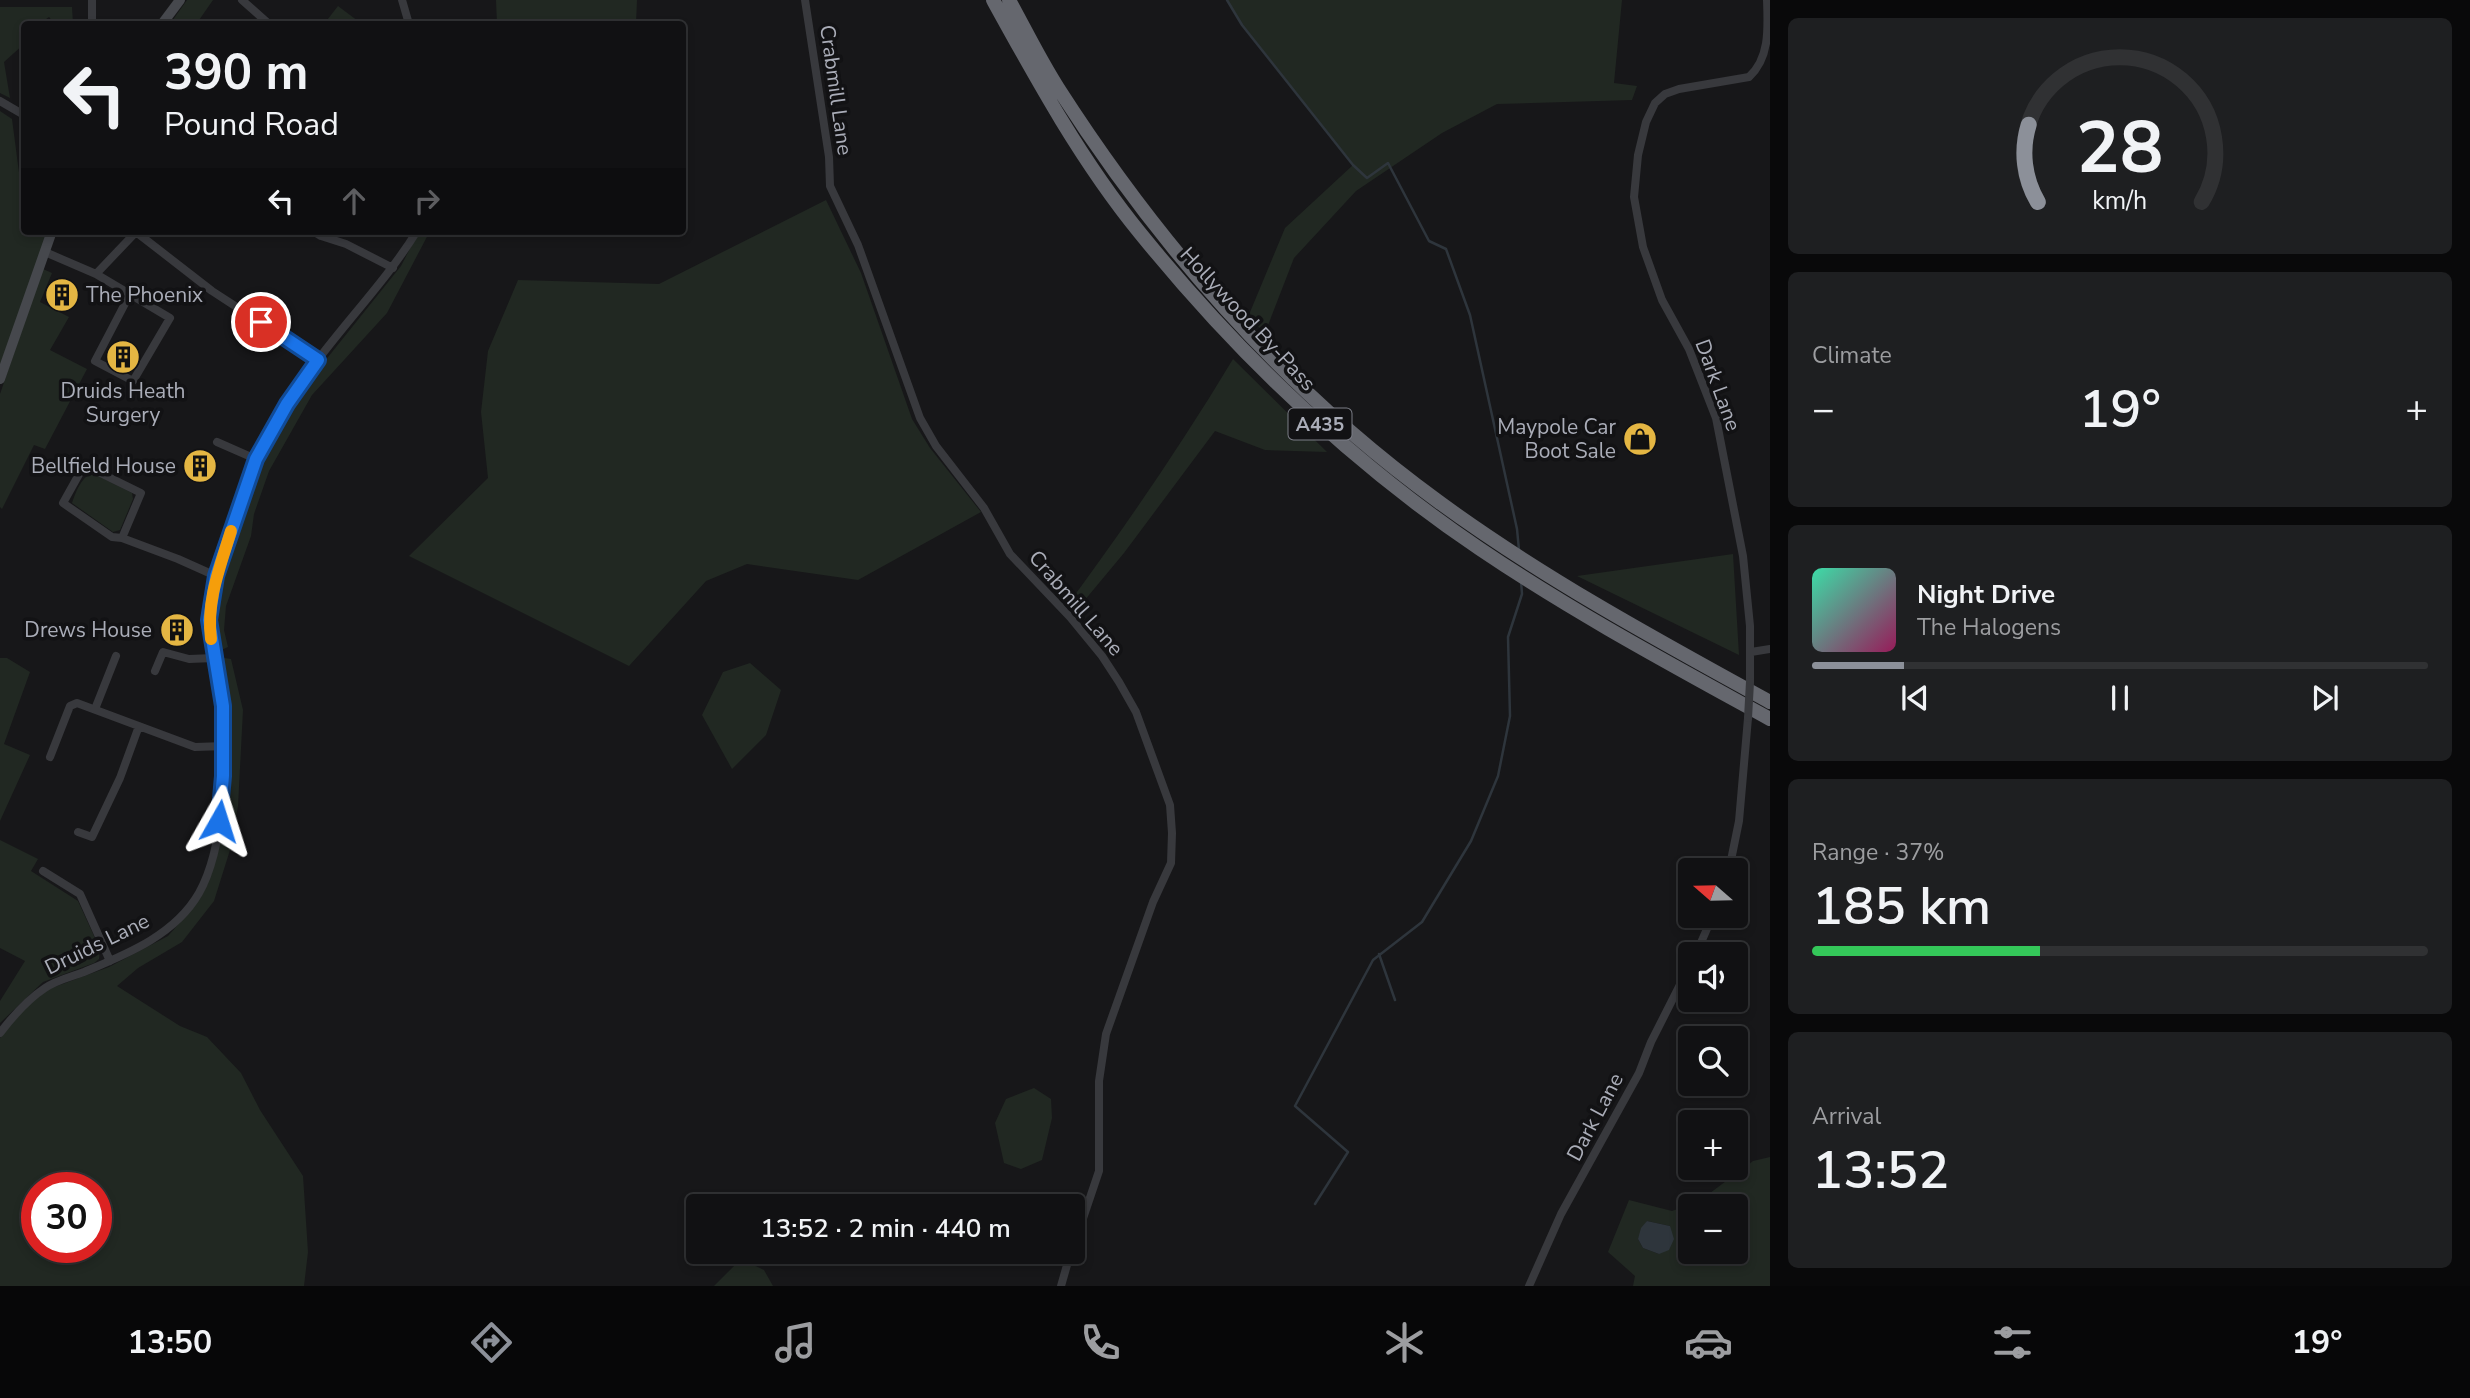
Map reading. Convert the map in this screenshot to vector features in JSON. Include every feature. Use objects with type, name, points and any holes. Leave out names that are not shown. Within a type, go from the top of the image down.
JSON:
[{"type":"highway","name":"Hollywood By-Pass","points":[[992,0],[1043,91],[1139,232],[1246,355],[1329,433],[1391,484],[1480,550],[1600,624],[1770,719]]},
{"type":"highway","name":"Hollywood By-Pass","points":[[1009,0],[1057,85],[1153,225],[1232,318],[1343,426],[1438,502],[1488,536],[1653,637],[1770,702]]},
{"type":"street","points":[[92,0],[92,21]]},
{"type":"street","points":[[164,21],[180,0]]},
{"type":"street","points":[[242,0],[266,21]]},
{"type":"street","points":[[402,0],[408,21]]},
{"type":"street","name":"Crabmill Lane","points":[[805,0],[829,157],[830,186],[858,245],[920,418],[936,446],[984,508],[1010,554],[1070,617],[1113,674],[1136,712],[1170,805],[1171,863],[1153,902],[1106,1034],[1099,1081],[1099,1171],[1085,1214]]},
{"type":"street","name":"Dark Lane","points":[[1731,858],[1739,821],[1750,682],[1751,653],[1743,556],[1716,418],[1689,349],[1662,299],[1643,247],[1634,197],[1638,155],[1646,122],[1655,103],[1665,94],[1679,89],[1749,77],[1759,70],[1765,61],[1768,47],[1767,0]]},
{"type":"street","points":[[0,101],[21,113]]},
{"type":"street","points":[[0,379],[51,235]]},
{"type":"street","points":[[96,274],[132,235]]},
{"type":"street","points":[[141,235],[212,291],[318,360]]},
{"type":"street","points":[[319,235],[345,244],[393,268]]},
{"type":"street","name":"Druids Lane","points":[[0,1033],[19,1009],[43,989],[140,947],[173,925],[187,912],[200,891],[217,841],[225,746],[223,706],[209,620],[216,576],[256,459],[287,404],[318,360],[393,268],[414,235]]},
{"type":"street","points":[[45,252],[96,274],[130,294],[170,318],[133,382],[95,361],[130,294]]},
{"type":"street","points":[[217,442],[256,459]]},
{"type":"street","points":[[122,538],[141,494],[86,466],[64,503],[112,537],[122,538],[216,576]]},
{"type":"street","points":[[1751,653],[1770,649]]},
{"type":"street","points":[[155,670],[163,652],[189,659],[214,658]]},
{"type":"street","points":[[95,709],[116,656]]},
{"type":"street","points":[[50,757],[70,706],[77,703],[195,747],[225,746]]},
{"type":"street","points":[[78,832],[92,836],[120,778],[139,726]]},
{"type":"street","points":[[43,871],[80,894],[110,961]]},
{"type":"street","name":"Dark Lane","points":[[1529,1286],[1561,1214],[1639,1073],[1651,1042],[1678,989]]},
{"type":"street","name":"Crabmill Lane","points":[[1061,1286],[1068,1264]]},
{"type":"shaded area","points":[[187,0],[213,0],[198,21],[172,21]]},
{"type":"shaded area","points":[[496,0],[637,0],[636,21],[497,21]]},
{"type":"shaded area","points":[[1227,0],[1622,0],[1614,83],[1637,86],[1632,100],[1497,104],[1442,133],[1356,191],[1294,258],[1265,333],[1248,317],[1285,228],[1353,165],[1242,25]]},
{"type":"shaded area","points":[[338,6],[358,21],[326,21]]},
{"type":"shaded area","points":[[0,7],[72,7],[73,21],[52,21],[49,17],[43,21],[21,21],[21,47],[4,62],[10,98],[0,93]]},
{"type":"shaded area","points":[[0,111],[12,119],[21,181],[21,235],[47,235],[0,366]]},
{"type":"shaded area","points":[[826,200],[861,273],[912,419],[930,448],[981,512],[858,580],[747,564],[706,581],[629,666],[409,556],[488,478],[481,412],[488,351],[518,280],[659,284]]},
{"type":"shaded area","points":[[417,235],[428,235],[387,313],[312,395],[269,471],[254,514],[251,536],[226,606],[224,630],[228,647],[219,651],[213,631],[216,593],[233,534],[261,458],[292,402],[401,266]]},
{"type":"shaded area","points":[[43,269],[52,273],[40,302],[69,317],[50,350],[87,369],[45,449],[34,445],[2,509],[0,394]]},
{"type":"shaded area","points":[[1233,359],[1327,452],[1265,450],[1215,431],[1124,553],[1074,613],[1066,607],[1152,485]]},
{"type":"shaded area","points":[[92,473],[132,493],[133,499],[120,530],[113,532],[72,503],[82,482]]},
{"type":"shaded area","points":[[1733,554],[1739,655],[1577,576]]},
{"type":"shaded area","points":[[218,657],[231,659],[243,710],[238,806],[230,850],[214,901],[182,942],[138,968],[117,986],[180,1026],[207,1037],[241,1073],[260,1110],[303,1176],[308,1252],[304,1286],[0,1286],[0,1038],[24,1009],[49,989],[109,967],[168,936],[196,904],[207,885],[224,807],[231,717]]},
{"type":"shaded area","points":[[0,658],[7,658],[30,672],[4,744],[30,755],[0,821]]},
{"type":"shaded area","points":[[750,663],[781,690],[766,735],[732,769],[702,715],[723,672]]},
{"type":"shaded area","points":[[0,840],[38,859],[31,871],[78,901],[100,949],[99,959],[94,963],[43,982],[0,1023],[0,1001],[25,961],[0,948]]},
{"type":"shaded area","points":[[1034,1088],[1051,1099],[1052,1118],[1042,1160],[1021,1169],[1004,1163],[995,1123],[1006,1099]]},
{"type":"shaded area","points":[[1770,1157],[1770,1286],[1633,1286],[1635,1276],[1608,1252],[1629,1200],[1672,1211],[1678,1209],[1678,1264],[1748,1264],[1748,1194],[1709,1194],[1728,1180],[1748,1180],[1748,1165]],"holes":[[[1647,1221],[1670,1226],[1659,1254],[1643,1248],[1638,1239]]]},
{"type":"shaded area","points":[[1647,1221],[1670,1226],[1674,1239],[1669,1250],[1659,1254],[1643,1248],[1638,1239],[1641,1228]]},
{"type":"shaded area","points":[[736,1264],[751,1264],[764,1270],[773,1286],[714,1286]]},
{"type":"waterway","points":[[1227,0],[1242,25],[1353,165],[1367,178],[1388,163],[1429,241],[1446,249],[1470,315],[1517,529],[1519,550]]},
{"type":"waterway","points":[[1315,1204],[1348,1152],[1295,1106],[1373,960],[1422,922],[1471,841],[1498,776],[1510,716],[1508,637],[1522,594],[1521,581]]},
{"type":"waterway","points":[[1379,954],[1395,1000]]},
{"type":"slow traffic","points":[[211,639],[209,620],[212,594],[231,531]]},
{"type":"place","name":"The Phoenix","points":[[62,295]]},
{"type":"place","name":"Druids Heath Surgery","points":[[123,357]]},
{"type":"place","name":"Maypole Car Boot Sale","points":[[1640,439]]},
{"type":"place","name":"Bellfield House","points":[[200,466]]},
{"type":"place","name":"Drews House","points":[[177,630]]},
{"type":"route","points":[[219,821],[225,746],[223,706],[209,620],[212,594],[256,459],[287,404],[318,360],[261,322]]}]
